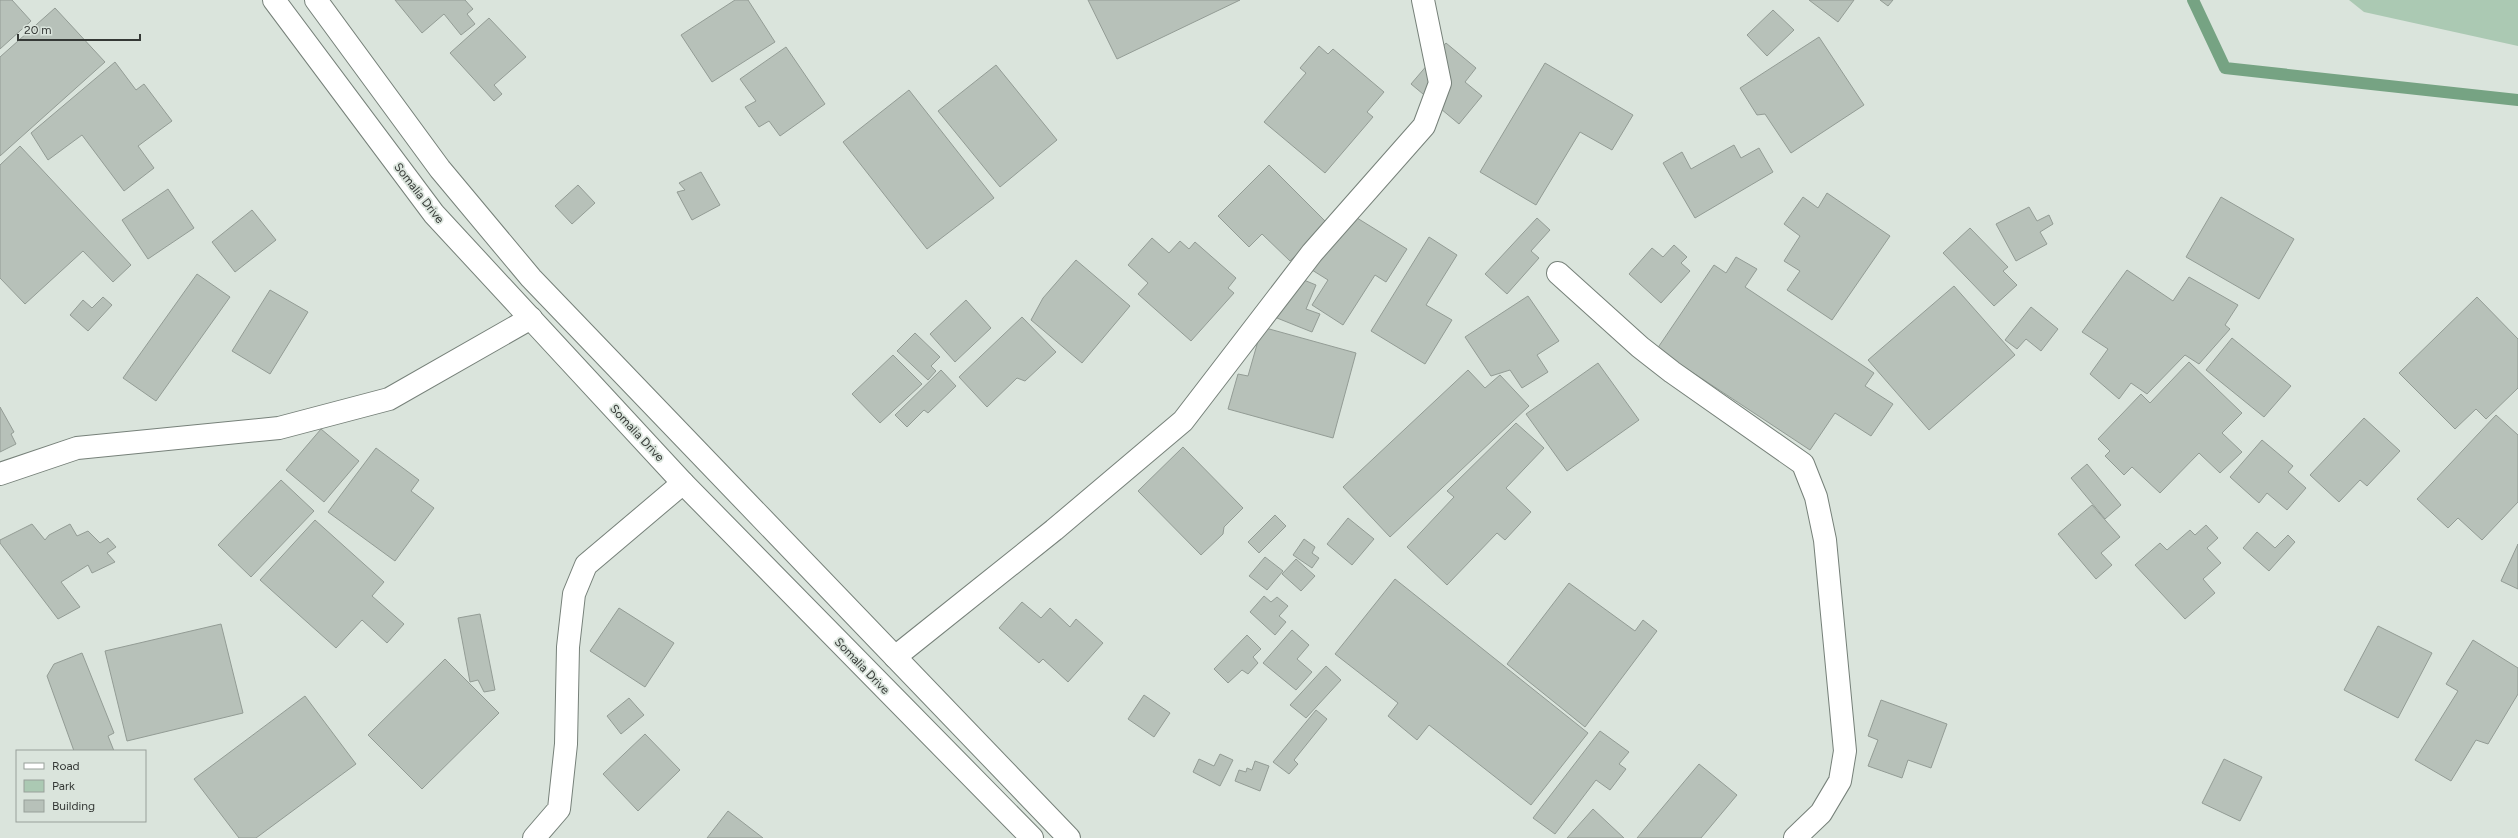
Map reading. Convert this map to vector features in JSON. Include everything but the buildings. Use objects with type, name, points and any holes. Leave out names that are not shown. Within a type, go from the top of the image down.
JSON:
[{"type":"street","name":"Somalia Drive","points":[[274,0],[434,214],[683,483],[1032,838]]},
{"type":"street","points":[[316,0],[440,169],[530,278],[1070,838]]},
{"type":"street","points":[[895,657],[1054,530],[1183,421],[1312,253],[1424,126],[1440,83],[1423,0]]},
{"type":"street","points":[[1558,273],[1640,347],[1672,372],[1803,464],[1816,497],[1825,540],[1845,751],[1840,780],[1821,813],[1795,838]]},
{"type":"street","points":[[0,474],[77,448],[279,428],[389,399],[531,318]]},
{"type":"street","points":[[534,838],[560,810],[566,744],[568,647],[574,594],[586,565],[683,483]]},
{"type":"green space","points":[[2349,0],[2518,0],[2518,46],[2364,12]]},
{"type":"waterway","points":[[2193,0],[2225,68],[2518,100]]}]
